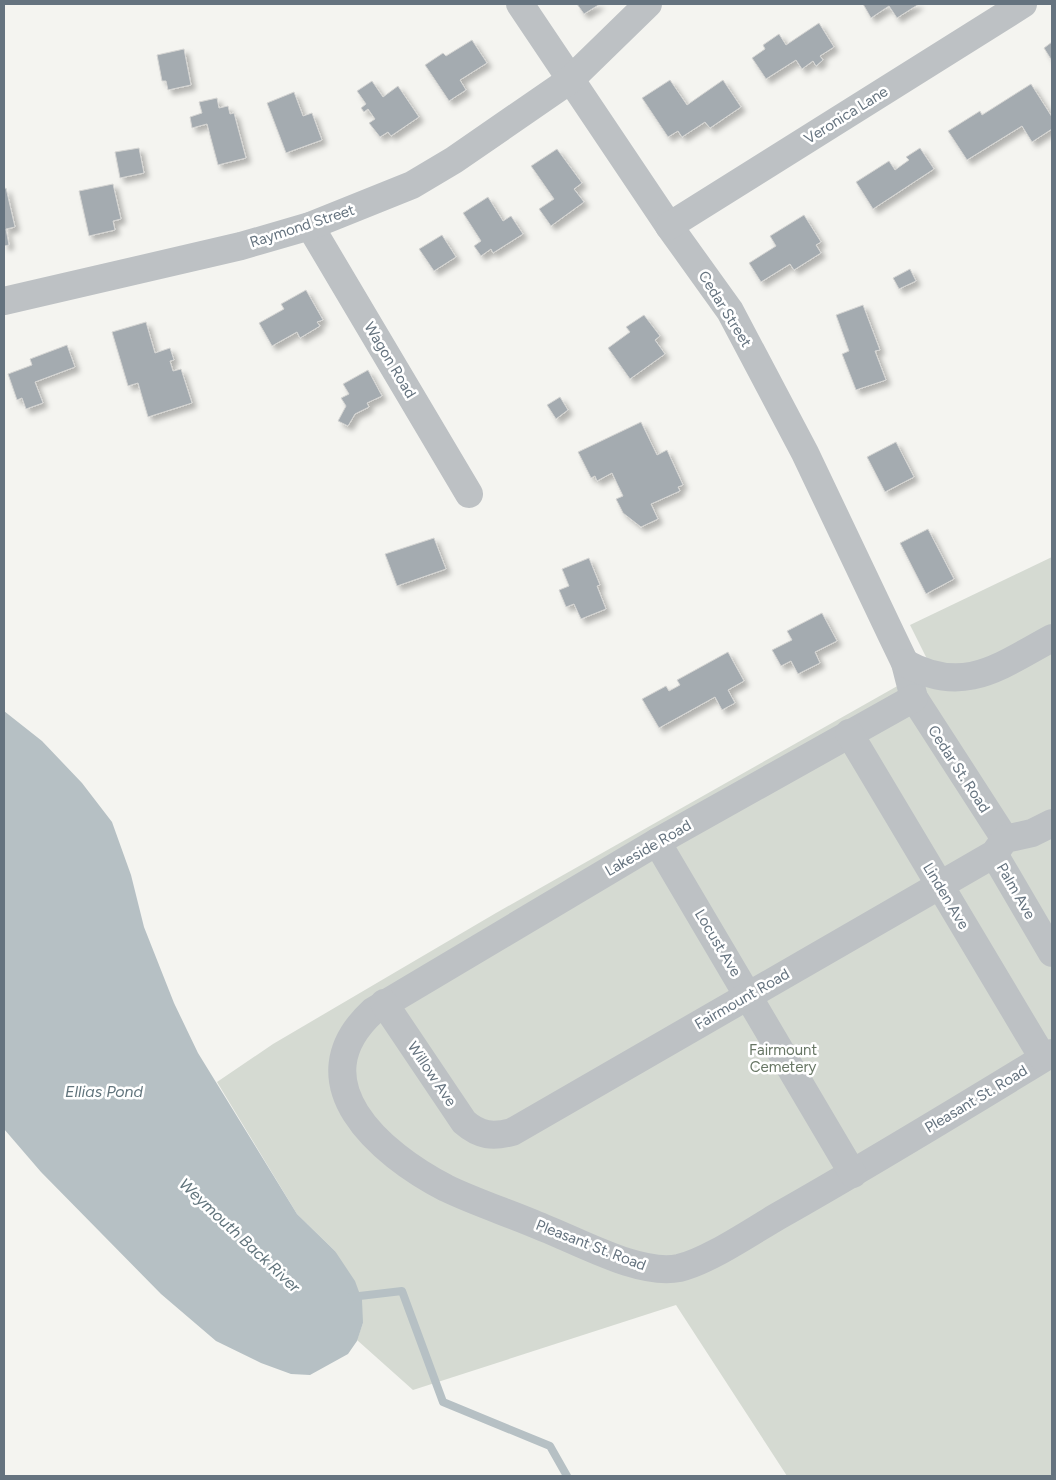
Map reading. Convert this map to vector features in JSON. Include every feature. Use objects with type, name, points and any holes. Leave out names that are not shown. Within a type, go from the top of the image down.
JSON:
[{"type":"street","name":"Cedar Street","points":[[520,4],[669,226],[730,311],[805,453],[905,663]]},
{"type":"street","name":"Raymond Street","points":[[4,301],[241,246],[310,226],[412,185],[454,160],[570,80],[648,4]]},
{"type":"street","name":"Veronica Lane","points":[[669,226],[1022,4]]},
{"type":"street","name":"Wagon Road","points":[[310,226],[469,494]]},
{"type":"street","points":[[905,663],[925,674],[946,678],[973,677],[1003,664],[1052,638]]},
{"type":"street","name":"Cedar St. Road","points":[[905,663],[914,698],[1000,846]]},
{"type":"street","name":"Lakeside Road","points":[[384,1003],[658,842],[914,698]]},
{"type":"street","name":"Linden Ave","points":[[849,733],[939,884],[1048,1056]]},
{"type":"street","name":"Fairmount Road","points":[[487,1136],[498,1136],[512,1132],[749,996],[1000,846],[1052,823]]},
{"type":"street","name":"Locust Ave","points":[[658,842],[853,1174]]},
{"type":"street","name":"Palm Ave","points":[[1000,846],[1052,953]]},
{"type":"street","name":"Willow Ave","points":[[384,1003],[464,1122],[474,1131],[487,1136]]},
{"type":"street","name":"Pleasant St. Road","points":[[384,1003],[358,1024],[348,1039],[343,1057],[341,1076],[345,1091],[352,1110],[365,1128],[395,1153],[446,1188],[625,1261],[659,1269],[679,1268],[720,1249],[853,1174],[1048,1056]]},
{"type":"green space","name":"Fairmount Cemetery","points":[[1052,557],[1052,1476],[787,1476],[676,1305],[413,1390],[357,1340],[363,1323],[335,1251],[297,1214],[217,1082],[273,1044],[496,913],[931,667],[910,625]]},
{"type":"water","name":"Ellias Pond","points":[[4,711],[42,741],[82,783],[112,822],[131,875],[144,927],[174,1003],[198,1053],[297,1214],[335,1251],[355,1281],[362,1300],[363,1323],[357,1341],[348,1354],[310,1375],[291,1374],[261,1363],[216,1341],[161,1294],[41,1172],[4,1129]]},
{"type":"building","points":[[577,4],[600,4],[584,14]]},
{"type":"building","points":[[863,4],[919,4],[897,18],[889,6],[871,18]]},
{"type":"building","points":[[819,23],[834,47],[820,56],[823,60],[816,66],[813,61],[802,69],[796,60],[766,79],[752,58],[765,49],[763,45],[779,34],[786,45]]},
{"type":"building","points":[[472,40],[487,63],[460,80],[466,90],[449,101],[425,65],[443,53],[446,56]]},
{"type":"building","points":[[1052,42],[1052,61],[1044,48]]},
{"type":"building","points":[[184,49],[191,85],[168,90],[166,81],[162,81],[157,55]]},
{"type":"building","points":[[670,80],[687,105],[723,80],[741,107],[710,128],[705,122],[682,137],[678,131],[668,137],[642,98]]},
{"type":"building","points":[[372,81],[383,97],[398,86],[419,117],[391,136],[388,132],[380,137],[369,123],[375,119],[368,109],[364,112],[361,108],[366,104],[357,91]]},
{"type":"building","points":[[1031,84],[1052,117],[1052,129],[1032,142],[1022,126],[967,160],[948,131],[980,111],[982,115]]},
{"type":"building","points":[[294,92],[303,116],[312,113],[322,140],[286,153],[267,103]]},
{"type":"building","points":[[217,98],[219,108],[228,106],[230,114],[234,113],[246,158],[218,165],[207,124],[192,128],[190,117],[202,113],[199,102]]},
{"type":"building","points":[[139,148],[144,173],[120,178],[115,152]]},
{"type":"building","points":[[920,148],[934,169],[873,209],[856,182],[889,161],[895,170],[909,160],[906,157]]},
{"type":"building","points":[[557,149],[582,183],[574,189],[584,202],[551,226],[539,209],[554,199],[531,166]]},
{"type":"building","points":[[113,184],[121,219],[113,221],[115,230],[89,236],[79,191]]},
{"type":"building","points":[[6,188],[15,227],[6,229],[9,245],[4,246],[4,189]]},
{"type":"building","points":[[488,197],[503,221],[511,216],[523,234],[493,253],[491,249],[481,256],[474,246],[481,241],[463,213]]},
{"type":"building","points":[[804,215],[821,242],[816,245],[821,253],[794,270],[790,264],[761,282],[749,263],[776,246],[770,236]]},
{"type":"building","points":[[442,235],[456,257],[434,271],[419,249]]},
{"type":"building","points":[[910,269],[916,281],[899,289],[893,278]]},
{"type":"building","points":[[306,290],[323,320],[317,322],[320,326],[300,338],[297,332],[272,346],[259,323],[284,309],[281,304]]},
{"type":"building","points":[[863,305],[880,350],[875,351],[886,380],[856,390],[842,354],[849,351],[836,315]]},
{"type":"building","points":[[644,315],[660,336],[655,340],[665,354],[630,379],[608,348],[630,332],[626,327]]},
{"type":"building","points":[[146,322],[155,353],[170,348],[174,360],[170,361],[173,371],[181,369],[192,403],[148,417],[138,383],[128,386],[112,332]]},
{"type":"building","points":[[67,345],[75,367],[35,382],[43,403],[26,409],[22,398],[17,400],[8,374],[32,365],[30,359]]},
{"type":"building","points":[[368,370],[382,396],[367,403],[369,407],[355,414],[348,426],[338,421],[346,406],[341,398],[349,394],[343,384]]},
{"type":"building","points":[[560,397],[568,410],[556,419],[547,405]]},
{"type":"building","points":[[641,422],[657,455],[667,450],[683,485],[678,487],[680,491],[651,504],[658,519],[641,527],[623,513],[616,499],[623,496],[612,473],[597,481],[595,476],[591,478],[578,452]]},
{"type":"building","points":[[896,442],[914,477],[885,492],[867,457]]},
{"type":"building","points":[[928,529],[954,579],[926,594],[900,543]]},
{"type":"building","points":[[434,538],[446,569],[397,586],[385,554]]},
{"type":"building","points":[[589,558],[600,585],[597,586],[606,609],[581,619],[574,604],[566,607],[559,590],[569,586],[562,569]]},
{"type":"building","points":[[822,613],[837,641],[815,652],[820,663],[798,674],[791,661],[781,666],[772,650],[792,640],[787,631]]},
{"type":"building","points":[[728,652],[744,681],[728,690],[735,703],[722,710],[715,697],[659,728],[642,699],[666,686],[669,691],[680,685],[677,680]]},
{"type":"waterway","name":"Weymouth Back River","points":[[351,1297],[402,1291],[443,1402],[550,1446],[567,1476]]}]
